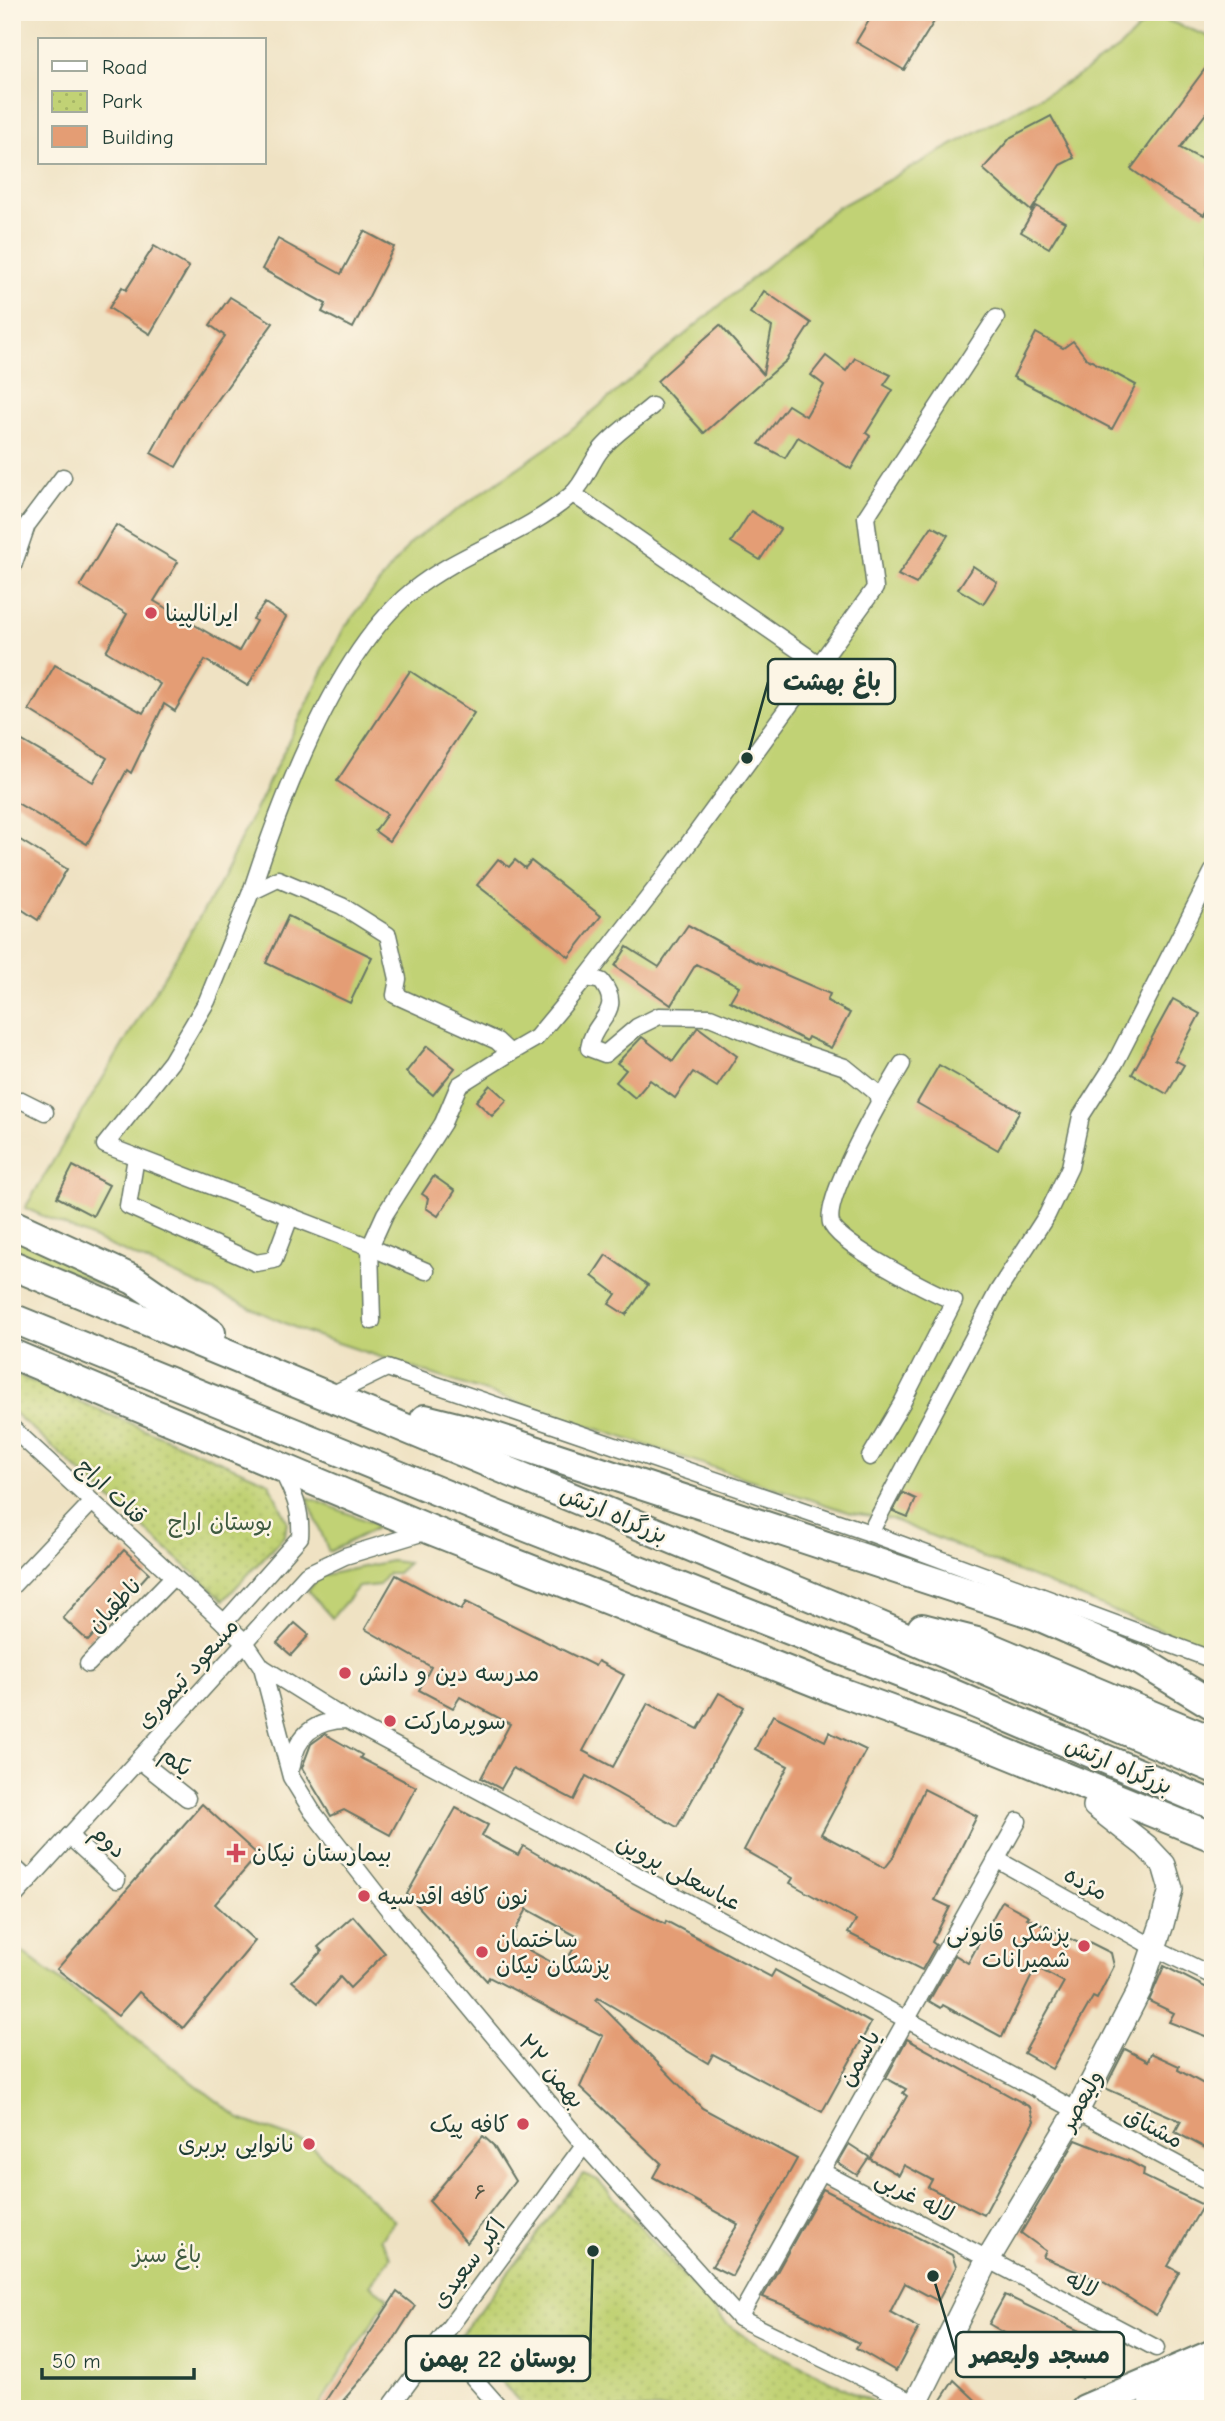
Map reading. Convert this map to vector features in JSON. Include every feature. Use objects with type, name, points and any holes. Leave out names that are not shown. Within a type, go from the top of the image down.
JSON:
[{"type":"highway","points":[[12,1223],[134,1280],[250,1362]]},
{"type":"highway","name":"بزرگراه ارتش","points":[[12,1265],[836,1606],[1213,1768]]},
{"type":"highway","name":"بزرگراه ارتش","points":[[12,1318],[501,1517],[951,1693],[1213,1805]]},
{"type":"highway","points":[[12,1354],[430,1530],[838,1691],[984,1744],[1213,1837]]},
{"type":"highway","points":[[331,1395],[489,1435],[1036,1615],[1141,1661],[1213,1705]]},
{"type":"highway","points":[[430,1530],[501,1517],[548,1577]]},
{"type":"highway","points":[[836,1606],[977,1642],[1213,1741]]},
{"type":"highway","points":[[838,1691],[981,1764],[1095,1806],[1213,1858]]},
{"type":"highway","points":[[1085,2409],[1213,2354]]},
{"type":"highway","points":[[1151,2409],[1213,2383]]},
{"type":"main road","name":"ولیعصر","points":[[915,2407],[987,2261],[1077,2111],[1140,1989],[1171,1889],[1164,1865],[1146,1846],[1095,1806]]},
{"type":"street","points":[[372,1321],[370,1248],[385,1214],[443,1123],[459,1085],[536,1038],[586,978],[875,588],[866,517],[996,318]]},
{"type":"street","points":[[426,1271],[105,1145],[171,1062],[207,1001],[265,850],[311,741],[354,656],[386,617],[413,590],[517,533],[573,494],[601,449],[653,406]]},
{"type":"street","points":[[12,569],[27,525],[63,477]]},
{"type":"street","points":[[573,494],[820,665]]},
{"type":"street","points":[[870,1533],[998,1291],[1047,1215],[1069,1167],[1081,1116],[1115,1063],[1213,871]]},
{"type":"street","points":[[251,892],[278,879],[342,906],[388,934],[398,979],[395,995],[497,1041],[510,1053]]},
{"type":"street","points":[[586,978],[601,981],[611,999],[610,1010],[590,1038],[589,1048],[605,1054],[616,1048],[637,1027],[659,1016],[710,1017],[776,1044],[845,1067],[877,1093],[879,1103]]},
{"type":"street","points":[[870,1457],[902,1403],[954,1301],[860,1250],[843,1239],[831,1225],[831,1209],[862,1133],[902,1064]]},
{"type":"street","points":[[21,1100],[46,1112]]},
{"type":"street","points":[[136,1157],[128,1206],[256,1263],[274,1260],[290,1217]]},
{"type":"street","points":[[331,1395],[387,1368],[870,1533],[1213,1660]]},
{"type":"street","name":"قنات اراج","points":[[12,1428],[245,1642],[262,1667]]},
{"type":"street","name":"مسعود تیموری","points":[[224,1623],[300,1537],[302,1520],[297,1499],[279,1466]]},
{"type":"street","points":[[12,1586],[91,1503]]},
{"type":"street","name":"مسعود تیموری","points":[[12,1899],[307,1574],[345,1556],[430,1530]]},
{"type":"street","name":"ناطقیان","points":[[88,1664],[173,1577]]},
{"type":"street","name":"عباسعلی پروین","points":[[262,1667],[347,1720],[1077,2111]]},
{"type":"street","name":"۲۲ بهمن","points":[[262,1667],[291,1777],[312,1811],[389,1910],[584,2145],[739,2318],[915,2407]]},
{"type":"street","points":[[291,1777],[296,1747],[304,1734],[314,1725],[329,1720],[347,1720]]},
{"type":"street","name":"یکم","points":[[139,1760],[187,1798]]},
{"type":"street","name":"یاسمن","points":[[739,2318],[1018,1821]]},
{"type":"street","name":"دوم","points":[[69,1836],[117,1880]]},
{"type":"street","name":"مژده","points":[[996,1859],[1153,1947]]},
{"type":"street","points":[[12,1865],[29,1881]]},
{"type":"street","points":[[1153,1947],[1213,1976]]},
{"type":"street","name":"مشتاق","points":[[1077,2111],[1210,2182]]},
{"type":"street","name":"اکبر سعیدی","points":[[389,2409],[584,2145]]},
{"type":"street","name":"لاله غربی","points":[[821,2171],[987,2261]]},
{"type":"street","name":"لاله","points":[[987,2261],[1156,2348]]},
{"type":"street","points":[[440,2340],[501,2409]]},
{"type":"green space","points":[[1153,15],[1213,38],[1213,1652],[891,1519],[851,1513],[305,1332],[25,1208],[217,888],[344,628],[412,541],[561,438],[835,209],[1077,77],[1120,47]]},
{"type":"green space","points":[[12,1234],[92,1271],[150,1306],[12,1248]]},
{"type":"green space","name":"بوستان اراج","points":[[12,1373],[269,1482],[287,1521],[285,1535],[224,1600],[12,1411]]},
{"type":"green space","points":[[307,1497],[380,1526],[329,1552]]},
{"type":"green space","points":[[391,1561],[408,1563],[397,1573],[388,1573],[379,1585],[358,1587],[332,1618],[308,1591],[320,1576]]},
{"type":"green space","name":"باغ سبز","points":[[12,1944],[242,2120],[309,2144],[395,2221],[380,2239],[391,2257],[370,2285],[388,2298],[317,2409],[12,2409]]},
{"type":"green space","points":[[583,2174],[598,2180],[726,2323],[760,2346],[887,2409],[526,2409],[460,2336]]},
{"type":"building","points":[[874,12],[940,12],[904,70],[856,42]]},
{"type":"building","points":[[1213,58],[1213,104],[1180,148],[1213,165],[1213,198],[1204,215],[1165,193],[1131,169]]},
{"type":"building","points":[[1051,116],[1074,158],[1060,165],[1031,211],[983,169],[1011,137]]},
{"type":"building","points":[[1036,206],[1065,222],[1049,248],[1021,232]]},
{"type":"building","points":[[364,231],[394,247],[353,328],[322,312],[326,304],[262,269],[278,239],[341,274]]},
{"type":"building","points":[[154,246],[189,267],[150,334],[109,308],[122,287],[126,290]]},
{"type":"building","points":[[764,291],[811,323],[787,360],[704,433],[657,381],[720,325],[763,374],[772,327],[750,313]]},
{"type":"building","points":[[230,297],[273,323],[204,419],[176,467],[151,453],[179,402],[225,336],[210,325]]},
{"type":"building","points":[[1036,333],[1063,348],[1073,341],[1086,358],[1136,385],[1112,429],[1013,377]]},
{"type":"building","points":[[826,356],[846,371],[855,358],[891,375],[884,385],[893,390],[866,433],[870,436],[851,469],[798,437],[785,458],[759,444],[788,405],[806,416],[824,385],[811,375]]},
{"type":"building","points":[[751,511],[780,529],[760,560],[731,542]]},
{"type":"building","points":[[116,525],[178,562],[154,601],[239,651],[256,621],[253,619],[265,603],[286,617],[248,686],[205,660],[175,711],[164,704],[131,773],[127,770],[87,844],[12,800],[12,735],[93,782],[107,758],[29,710],[55,665],[143,713],[160,684],[106,651],[127,614],[80,586]]},
{"type":"building","points":[[932,526],[948,535],[916,584],[898,575]]},
{"type":"building","points":[[973,566],[997,582],[983,604],[958,589]]},
{"type":"building","points":[[410,671],[474,713],[389,841],[375,831],[387,814],[337,781]]},
{"type":"building","points":[[12,835],[67,869],[38,920],[12,903]]},
{"type":"building","points":[[498,859],[509,867],[515,860],[525,868],[531,861],[601,916],[569,957],[477,885]]},
{"type":"building","points":[[288,916],[372,957],[350,1003],[266,963]]},
{"type":"building","points":[[688,925],[754,961],[830,994],[827,1001],[850,1013],[831,1048],[808,1037],[806,1041],[730,1001],[739,986],[696,964],[671,1005],[615,966],[627,947],[659,967]]},
{"type":"building","points":[[1173,999],[1200,1014],[1175,1060],[1184,1065],[1167,1094],[1132,1074]]},
{"type":"building","points":[[698,1027],[737,1056],[717,1087],[693,1072],[675,1098],[650,1080],[635,1098],[616,1082],[626,1070],[617,1063],[642,1037],[673,1061]]},
{"type":"building","points":[[427,1046],[455,1068],[433,1095],[406,1072]]},
{"type":"building","points":[[939,1065],[1020,1111],[998,1150],[917,1103]]},
{"type":"building","points":[[490,1085],[507,1100],[492,1116],[476,1101]]},
{"type":"building","points":[[73,1166],[109,1185],[93,1216],[57,1197]]},
{"type":"building","points":[[434,1176],[455,1191],[438,1216],[426,1208],[428,1198],[422,1194]]},
{"type":"building","points":[[606,1255],[648,1285],[626,1315],[609,1304],[616,1294],[592,1276]]},
{"type":"building","points":[[903,1493],[916,1499],[908,1517],[893,1511]]},
{"type":"building","points":[[124,1550],[149,1573],[88,1641],[63,1618]]},
{"type":"building","points":[[396,1575],[461,1610],[466,1602],[595,1666],[598,1661],[624,1675],[583,1751],[613,1767],[648,1703],[698,1729],[719,1693],[744,1707],[677,1827],[586,1776],[574,1800],[513,1768],[501,1789],[481,1778],[510,1724],[460,1697],[453,1708],[419,1690],[431,1667],[365,1629]]},
{"type":"building","points":[[295,1623],[309,1635],[291,1655],[277,1643]]},
{"type":"building","points":[[773,1715],[825,1741],[829,1732],[866,1750],[821,1834],[885,1868],[892,1859],[924,1789],[977,1816],[935,1900],[950,1907],[932,1942],[936,1945],[922,1970],[848,1933],[856,1920],[790,1883],[793,1878],[744,1850],[788,1766],[755,1749]]},
{"type":"building","points":[[325,1734],[362,1755],[360,1758],[416,1787],[390,1835],[344,1810],[331,1816],[302,1768],[311,1744]]},
{"type":"building","points":[[202,1804],[258,1855],[215,1904],[255,1941],[183,2028],[139,1992],[118,2016],[57,1969]]},
{"type":"building","points":[[456,1808],[488,1825],[482,1836],[518,1855],[523,1846],[606,1894],[665,1924],[666,1921],[771,1977],[775,1970],[871,2023],[822,2112],[713,2054],[708,2063],[598,1998],[596,2000],[702,2108],[797,2159],[732,2276],[712,2266],[738,2224],[653,2177],[661,2163],[580,2087],[603,2036],[489,1977],[487,1981],[407,1894]],"holes":[[[527,1909],[580,1938],[562,1968],[510,1940]]]},
{"type":"building","points":[[1002,1901],[1029,1916],[1027,1918],[1087,1947],[1089,1942],[1111,1953],[1114,1966],[1097,1999],[1093,1997],[1052,2069],[1024,2053],[1064,1982],[1036,1967],[1002,2037],[943,2005],[941,2008],[929,2001],[955,1955],[968,1963]]},
{"type":"building","points":[[353,1916],[385,1953],[350,1988],[340,1977],[318,2003],[292,1981],[322,1951],[318,1947]]},
{"type":"building","points":[[1164,1966],[1213,1991],[1213,2039],[1169,2022],[1174,2013],[1149,2001]]},
{"type":"building","points":[[907,2039],[1030,2107],[1034,2121],[984,2215],[928,2187],[932,2180],[904,2165],[899,2175],[870,2159],[907,2096],[903,2093],[906,2089],[886,2078]]},
{"type":"building","points":[[1125,2049],[1148,2061],[1151,2053],[1179,2066],[1178,2070],[1213,2089],[1213,2152],[1175,2132],[1181,2121],[1105,2088]]},
{"type":"building","points":[[483,2136],[493,2145],[515,2181],[467,2243],[429,2201]]},
{"type":"building","points":[[1076,2140],[1129,2161],[1144,2169],[1143,2176],[1203,2205],[1168,2266],[1179,2272],[1156,2315],[1097,2278],[1096,2280],[1043,2257],[1046,2251],[1021,2233]]},
{"type":"building","points":[[849,2144],[869,2157],[857,2175],[838,2163]]},
{"type":"building","points":[[823,2189],[952,2255],[956,2267],[938,2301],[905,2283],[890,2312],[919,2328],[896,2371],[856,2348],[859,2343],[763,2297]]},
{"type":"building","points":[[397,2292],[415,2306],[389,2347],[336,2409],[320,2409]]},
{"type":"building","points":[[1005,2295],[1104,2343],[1082,2378],[989,2324]]},
{"type":"building","points":[[954,2380],[985,2409],[935,2409]]},
{"type":"place","name":"ایرانالپینا","points":[[151,613]]},
{"type":"place","name":"باغ بهشت","points":[[747,758]]},
{"type":"place","name":"مدرسه دین و دانش","points":[[345,1673]]},
{"type":"place","name":"سوپرمارکت","points":[[390,1721]]},
{"type":"place","name":"بیمارستان نیکان","points":[[236,1853]]},
{"type":"place","name":"نون کافه اقدسیه","points":[[364,1896]]},
{"type":"place","name":"پزشکی قانونی شمیرانات","points":[[1084,1946]]},
{"type":"place","name":"ساختمان پزشکان نیکان","points":[[482,1952]]},
{"type":"place","name":"کافه پیک","points":[[523,2124]]},
{"type":"place","name":"نانوایی بربری","points":[[309,2144]]},
{"type":"place","name":"بوستان 22 بهمن","points":[[593,2251]]},
{"type":"place","name":"مسجد ولیعصر","points":[[933,2276]]}]
